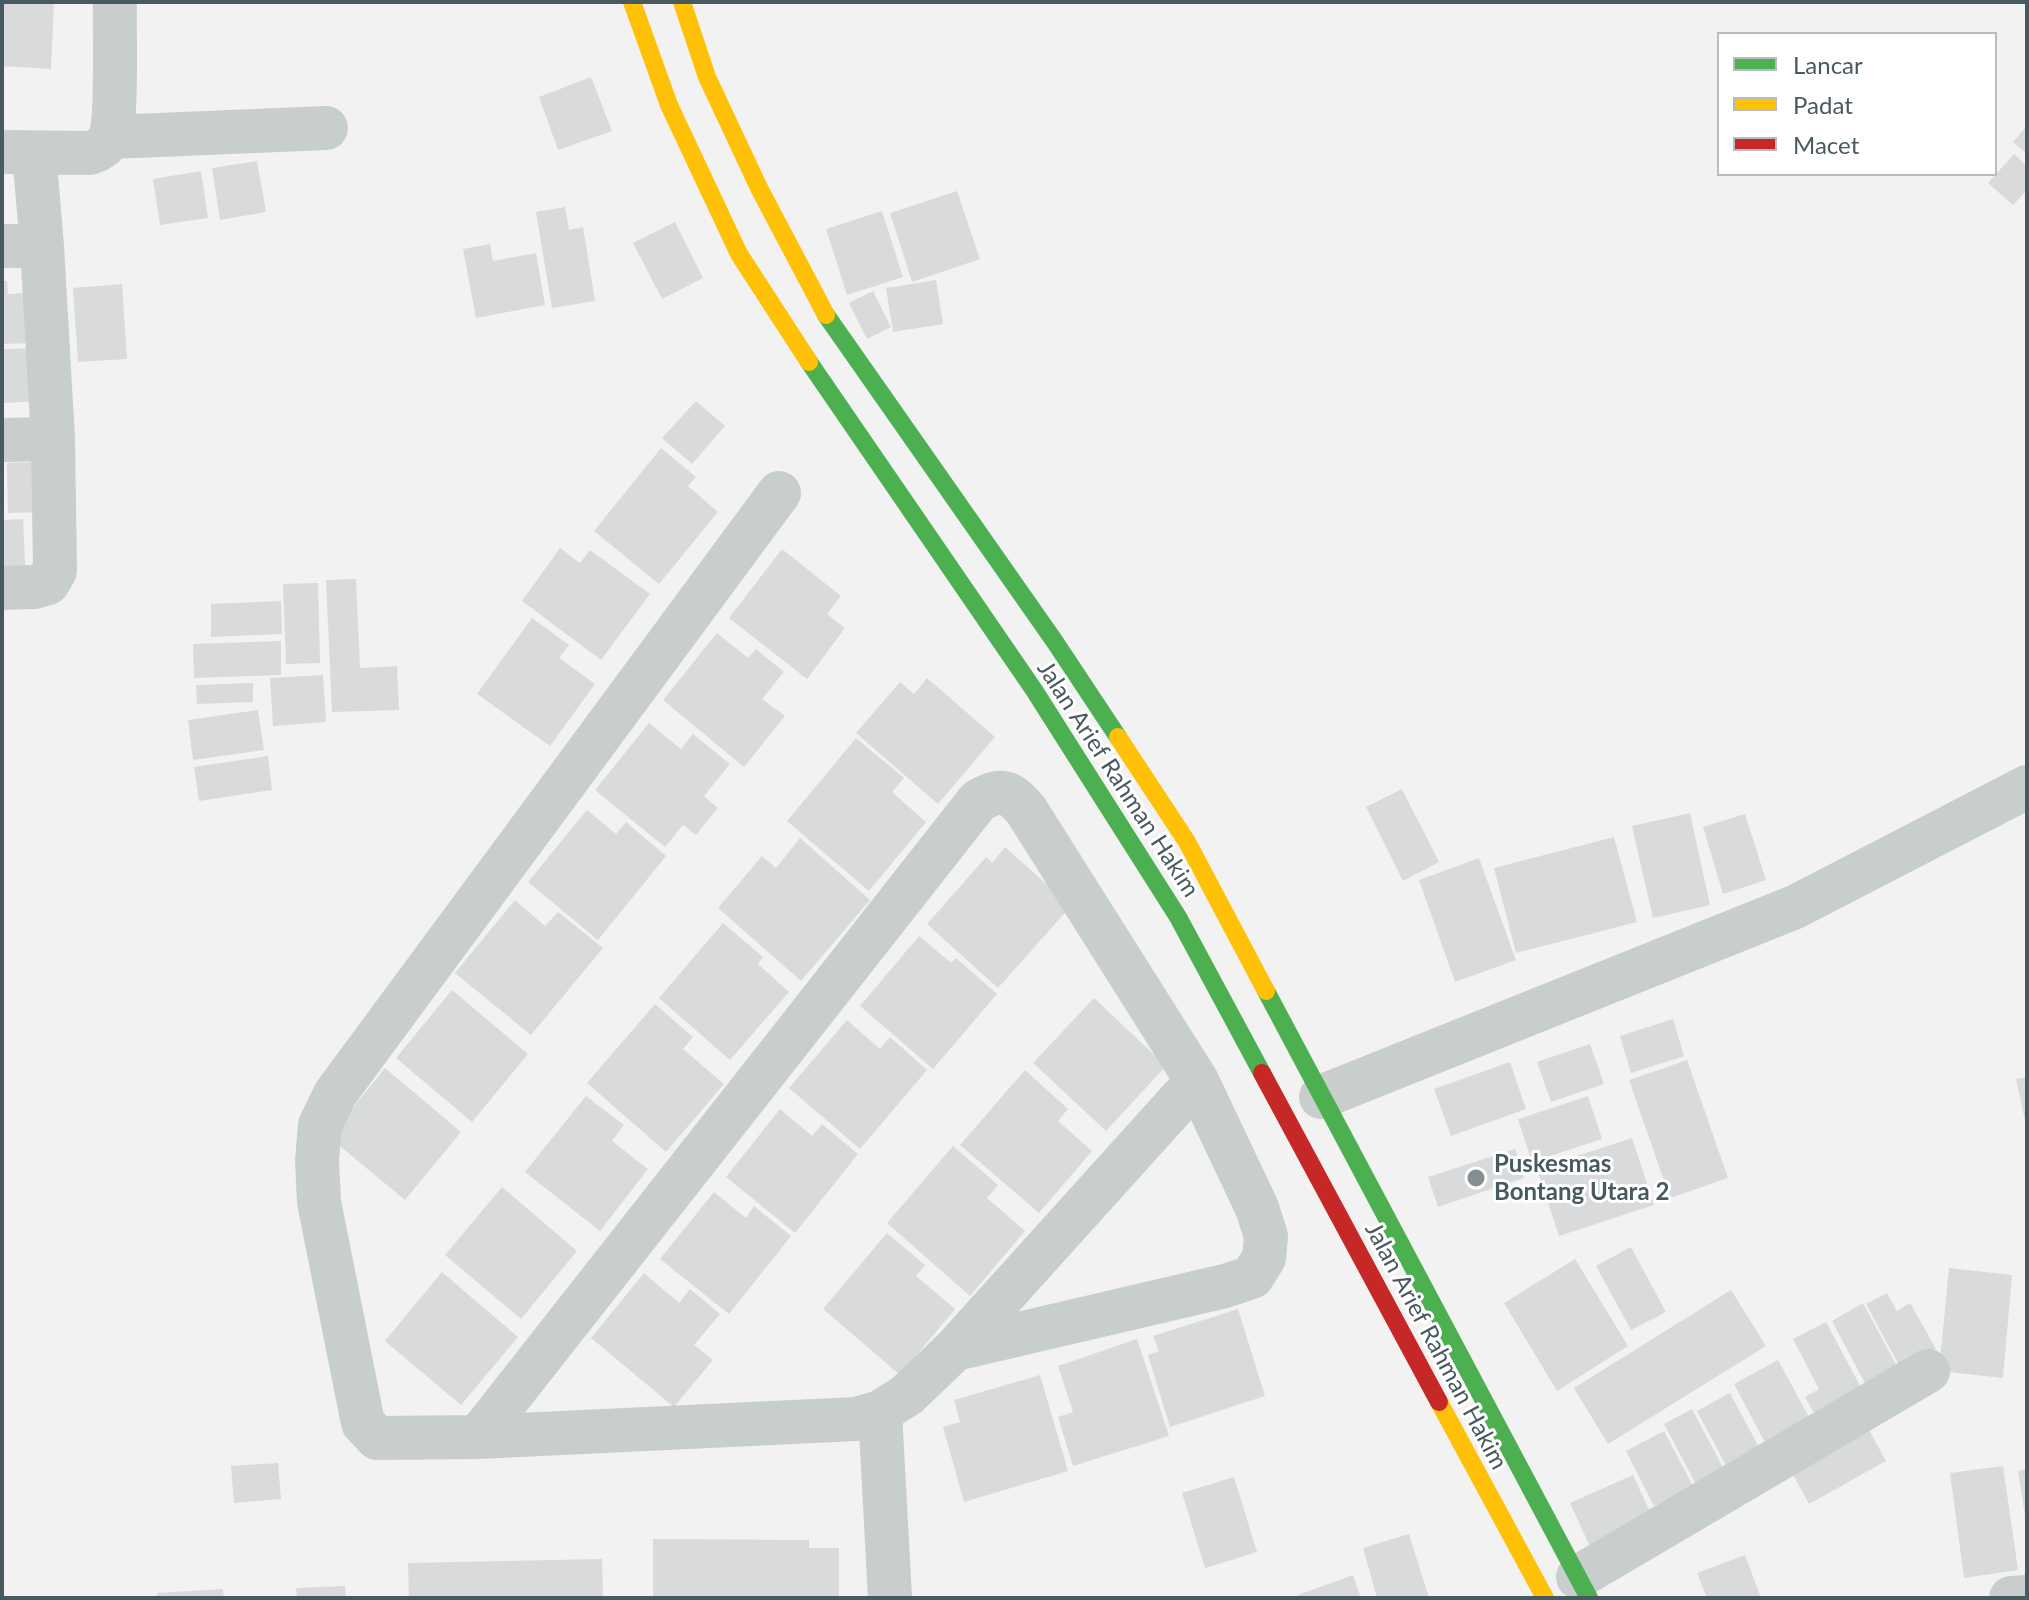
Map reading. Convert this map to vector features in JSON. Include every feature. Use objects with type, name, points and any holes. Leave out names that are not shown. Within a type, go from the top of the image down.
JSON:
[{"type":"street","points":[[2,588],[34,587],[48,583],[55,571],[53,439],[22,246],[18,153],[90,153],[103,148],[111,137],[115,2]]},
{"type":"street","name":"Jalan Arief Rahman Hakim","points":[[632,2],[669,105],[739,254],[820,380],[1034,690],[1178,917],[1570,1591]]},
{"type":"street","name":"Jalan Arief Rahman Hakim","points":[[682,2],[707,77],[759,188],[823,310],[1055,642],[1187,842],[1321,1097],[1570,1591]]},
{"type":"street","points":[[111,137],[326,128]]},
{"type":"street","points":[[2,440],[53,439]]},
{"type":"street","points":[[779,493],[335,1094],[320,1125],[317,1161],[319,1202],[363,1423],[377,1438],[478,1437],[856,1419],[880,1412],[907,1395],[955,1349],[1197,1081]]},
{"type":"street","points":[[1321,1097],[1795,907],[2027,787]]},
{"type":"street","points":[[478,1437],[978,801],[991,794],[1003,793],[1013,795],[1026,810],[1197,1081],[1257,1208],[1266,1236],[1264,1258],[1252,1277],[955,1349]]},
{"type":"street","points":[[1570,1591],[1928,1371]]},
{"type":"street","points":[[880,1412],[890,1598]]},
{"type":"street","points":[[2011,1598],[2027,1597]]},
{"type":"building","points":[[2,2],[54,2],[51,69],[2,66]]},
{"type":"building","points":[[591,77],[612,131],[558,150],[539,97]]},
{"type":"building","points":[[2027,126],[2027,154],[2013,142]]},
{"type":"building","points":[[2014,154],[2027,166],[2027,190],[2013,205],[1988,183]]},
{"type":"building","points":[[257,161],[266,212],[220,220],[212,168]]},
{"type":"building","points":[[201,171],[208,218],[160,225],[153,179]]},
{"type":"building","points":[[957,191],[980,259],[912,282],[890,213]]},
{"type":"building","points":[[565,207],[569,230],[583,227],[595,301],[552,308],[536,212]]},
{"type":"building","points":[[882,211],[903,277],[847,295],[826,229]]},
{"type":"building","points":[[675,222],[703,278],[662,299],[633,243]]},
{"type":"building","points":[[490,244],[493,261],[536,253],[545,305],[476,318],[463,249]]},
{"type":"building","points":[[936,280],[943,324],[893,332],[886,288]]},
{"type":"building","points":[[2,281],[7,281],[8,294],[30,293],[32,343],[2,344]]},
{"type":"building","points":[[122,284],[127,359],[78,362],[73,288]]},
{"type":"building","points":[[873,291],[891,327],[867,339],[849,303]]},
{"type":"building","points":[[38,348],[40,401],[2,403],[2,349]]},
{"type":"building","points":[[696,401],[725,426],[692,464],[662,438]]},
{"type":"building","points":[[661,448],[696,477],[688,486],[718,512],[659,584],[594,531]]},
{"type":"building","points":[[39,462],[41,512],[8,513],[7,463]]},
{"type":"building","points":[[23,519],[26,582],[2,584],[2,520]]},
{"type":"building","points":[[560,548],[580,563],[590,550],[650,594],[601,660],[522,601]]},
{"type":"building","points":[[782,549],[841,596],[827,614],[845,628],[807,679],[729,618]]},
{"type":"building","points":[[356,579],[360,668],[397,666],[399,710],[332,712],[326,580]]},
{"type":"building","points":[[318,583],[320,663],[286,664],[283,584]]},
{"type":"building","points":[[281,601],[282,634],[211,637],[211,604]]},
{"type":"building","points":[[532,618],[569,645],[559,658],[595,684],[550,746],[477,694]]},
{"type":"building","points":[[717,633],[748,658],[756,649],[784,672],[762,699],[785,716],[744,767],[663,700]]},
{"type":"building","points":[[281,641],[281,675],[194,678],[193,644]]},
{"type":"building","points":[[323,675],[326,722],[273,726],[270,678]]},
{"type":"building","points":[[927,678],[995,737],[938,804],[856,733],[900,682],[914,694]]},
{"type":"building","points":[[253,683],[253,702],[197,704],[196,685]]},
{"type":"building","points":[[258,710],[264,750],[193,760],[188,720]]},
{"type":"building","points":[[649,723],[681,749],[693,734],[730,764],[704,796],[718,808],[696,835],[683,825],[665,847],[595,790]]},
{"type":"building","points":[[856,738],[904,778],[892,792],[926,822],[869,891],[787,821]]},
{"type":"building","points":[[268,756],[272,790],[199,801],[194,767]]},
{"type":"building","points":[[1402,789],[1439,862],[1403,881],[1366,807]]},
{"type":"building","points":[[587,810],[616,834],[626,822],[666,856],[598,940],[528,882]]},
{"type":"building","points":[[1690,813],[1710,905],[1653,918],[1632,826]]},
{"type":"building","points":[[1745,814],[1766,880],[1723,894],[1703,827]]},
{"type":"building","points":[[1614,837],[1637,922],[1516,953],[1494,868]]},
{"type":"building","points":[[800,838],[870,900],[801,981],[718,908],[762,856],[776,868]]},
{"type":"building","points":[[1005,847],[1071,906],[998,988],[927,924],[986,857],[992,863]]},
{"type":"building","points":[[1479,858],[1516,960],[1455,982],[1419,880]]},
{"type":"building","points":[[515,900],[545,926],[558,912],[603,948],[531,1035],[455,973]]},
{"type":"building","points":[[723,923],[763,957],[758,964],[789,992],[730,1060],[659,998]]},
{"type":"building","points":[[919,936],[951,963],[956,958],[997,994],[933,1069],[860,1006]]},
{"type":"building","points":[[452,990],[528,1054],[472,1122],[396,1058]]},
{"type":"building","points":[[1094,998],[1166,1066],[1106,1131],[1033,1063]]},
{"type":"building","points":[[655,1004],[693,1037],[683,1049],[724,1084],[666,1152],[587,1083]]},
{"type":"building","points":[[1673,1019],[1684,1056],[1631,1073],[1620,1036]]},
{"type":"building","points":[[847,1020],[880,1049],[890,1037],[927,1070],[860,1149],[789,1088]]},
{"type":"building","points":[[1590,1044],[1604,1084],[1551,1102],[1537,1062]]},
{"type":"building","points":[[1687,1060],[1728,1178],[1670,1198],[1629,1080]]},
{"type":"building","points":[[1510,1062],[1526,1109],[1451,1136],[1434,1089]]},
{"type":"building","points":[[385,1068],[461,1132],[405,1200],[329,1137]]},
{"type":"building","points":[[1025,1070],[1068,1109],[1058,1121],[1092,1151],[1039,1213],[960,1145]]},
{"type":"building","points":[[2027,1077],[2027,1125],[2026,1125],[2016,1079]]},
{"type":"building","points":[[586,1096],[624,1125],[612,1141],[648,1169],[600,1231],[525,1172]]},
{"type":"building","points":[[1588,1096],[1602,1139],[1532,1162],[1518,1119]]},
{"type":"building","points":[[780,1109],[812,1136],[822,1124],[858,1154],[795,1233],[726,1177]]},
{"type":"building","points":[[1632,1138],[1654,1205],[1559,1236],[1537,1169]]},
{"type":"building","points":[[953,1146],[998,1185],[987,1198],[1025,1231],[970,1296],[887,1223]]},
{"type":"building","name":"Puskesmas Bontang Utara 2","points":[[1515,1149],[1524,1178],[1438,1207],[1428,1177]]},
{"type":"building","points":[[502,1187],[577,1251],[521,1319],[445,1255]]},
{"type":"building","points":[[714,1192],[746,1218],[754,1206],[791,1236],[729,1314],[660,1259]]},
{"type":"building","points":[[887,1233],[925,1265],[916,1276],[955,1309],[900,1375],[823,1309]]},
{"type":"building","points":[[1631,1247],[1666,1312],[1631,1330],[1596,1266]]},
{"type":"building","points":[[1575,1259],[1628,1346],[1557,1391],[1504,1303]]},
{"type":"building","points":[[1949,1268],[2012,1275],[2003,1378],[1939,1371]]},
{"type":"building","points":[[442,1272],[518,1337],[461,1405],[385,1341]]},
{"type":"building","points":[[644,1273],[679,1303],[690,1289],[720,1314],[694,1345],[713,1360],[674,1407],[591,1338]]},
{"type":"building","points":[[1731,1290],[1766,1346],[1608,1444],[1574,1388]]},
{"type":"building","points":[[1887,1293],[1897,1311],[1910,1303],[1936,1349],[1901,1369],[1866,1304]]},
{"type":"building","points":[[1863,1303],[1900,1372],[1868,1389],[1832,1321]]},
{"type":"building","points":[[1238,1309],[1265,1396],[1170,1427],[1148,1355],[1159,1351],[1153,1336]]},
{"type":"building","points":[[1826,1322],[1865,1395],[1818,1420],[1805,1397],[1819,1389],[1793,1339]]},
{"type":"building","points":[[1137,1339],[1169,1436],[1073,1466],[1058,1417],[1073,1412],[1058,1366]]},
{"type":"building","points":[[1778,1360],[1814,1426],[1769,1450],[1734,1384]]},
{"type":"building","points":[[1040,1375],[1068,1471],[964,1502],[943,1427],[960,1422],[954,1400]]},
{"type":"building","points":[[1730,1393],[1761,1451],[1728,1469],[1697,1411]]},
{"type":"building","points":[[1692,1409],[1728,1477],[1700,1492],[1664,1424]]},
{"type":"building","points":[[1868,1428],[1886,1461],[1809,1504],[1791,1471]]},
{"type":"building","points":[[1664,1431],[1693,1486],[1654,1506],[1626,1451]]},
{"type":"building","points":[[278,1463],[281,1499],[234,1503],[231,1466]]},
{"type":"building","points":[[2003,1466],[2018,1570],[1964,1578],[1950,1473]]},
{"type":"building","points":[[2027,1469],[2027,1516],[2025,1516],[2018,1471]]},
{"type":"building","points":[[1633,1475],[1655,1523],[1592,1551],[1570,1503]]},
{"type":"building","points":[[1234,1477],[1257,1552],[1205,1568],[1182,1493]]},
{"type":"building","points":[[1409,1534],[1429,1598],[1377,1598],[1363,1548]]},
{"type":"building","points":[[653,1539],[809,1540],[809,1548],[839,1548],[839,1598],[653,1598]]},
{"type":"building","points":[[1745,1555],[1761,1598],[1707,1598],[1697,1573]]},
{"type":"building","points":[[602,1559],[603,1598],[409,1598],[408,1563]]},
{"type":"building","points":[[1353,1575],[1361,1598],[1298,1598],[1298,1595]]},
{"type":"building","points":[[345,1586],[346,1598],[297,1598],[296,1588]]},
{"type":"building","points":[[223,1589],[224,1598],[158,1598],[157,1593]]},
{"type":"traffic: fast","points":[[826,315],[1118,737]]},
{"type":"traffic: fast","points":[[809,362],[1034,690],[1178,917],[1262,1073]]},
{"type":"traffic: fast","points":[[1266,991],[1589,1598]]},
{"type":"traffic: slow","points":[[632,2],[669,105],[739,254],[809,362]]},
{"type":"traffic: slow","points":[[682,2],[707,77],[759,188],[826,315]]},
{"type":"traffic: slow","points":[[1118,737],[1187,842],[1266,991]]},
{"type":"traffic: slow","points":[[1439,1402],[1545,1598]]},
{"type":"traffic: jam","points":[[1262,1073],[1439,1402]]},
{"type":"place","name":"Puskesmas Bontang Utara 2","points":[[1476,1178]]}]
